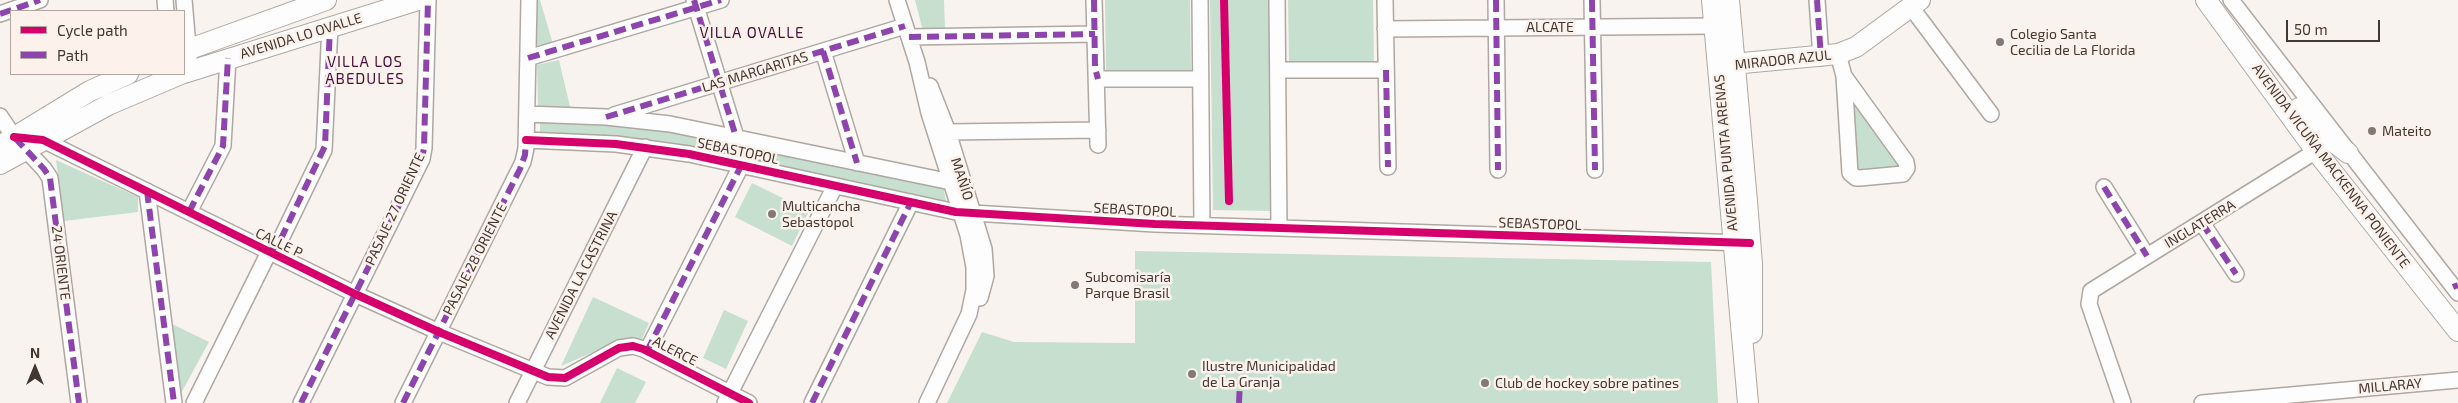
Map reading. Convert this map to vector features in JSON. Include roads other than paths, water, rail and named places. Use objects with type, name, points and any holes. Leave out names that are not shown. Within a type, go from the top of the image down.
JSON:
[{"type":"main road","name":"AVENIDA LO OVALLE","points":[[186,51],[325,0]]},
{"type":"main road","name":"AVENIDA LO OVALLE","points":[[185,72],[418,0]]},
{"type":"main road","name":"AVENIDA PUNTA ARENAS","points":[[1712,0],[1714,26],[1727,65]]},
{"type":"main road","name":"AVENIDA PUNTA ARENAS","points":[[1729,0],[1727,65],[1742,243],[1752,323],[1747,399]]},
{"type":"main road","name":"AVENIDA VICUÑA MACKENNA PONIENTE","points":[[2206,0],[2316,151],[2458,331]]},
{"type":"main road","name":"MIRADOR AZUL","points":[[1727,65],[1830,56],[1856,47],[1916,3]]},
{"type":"main road","points":[[2256,68],[2274,81],[2315,126],[2348,153]]},
{"type":"main road","name":"AVENIDA LO OVALLE","points":[[0,164],[21,143],[90,91],[126,75]]},
{"type":"main road","name":"AVENIDA LO OVALLE","points":[[21,143],[177,75]]},
{"type":"street","points":[[11,10],[40,0]]},
{"type":"street","name":"PASAJE 27 ORIENTE","points":[[303,402],[423,154],[428,0]]},
{"type":"street","name":"PASAJE 28 ORIENTE","points":[[403,403],[520,169],[525,155],[529,0]]},
{"type":"street","points":[[528,58],[695,4],[721,0]]},
{"type":"street","name":"MAÑÍO","points":[[897,0],[917,62],[929,113],[951,182],[967,212]]},
{"type":"street","points":[[1094,0],[1095,68],[1098,79],[1098,145]]},
{"type":"street","points":[[1200,0],[1202,225]]},
{"type":"street","points":[[1277,0],[1279,228]]},
{"type":"street","points":[[1385,0],[1388,167]]},
{"type":"street","points":[[1496,0],[1498,170]]},
{"type":"street","points":[[1592,0],[1595,170]]},
{"type":"street","points":[[1817,0],[1830,56],[1906,162],[1907,168],[1903,174],[1856,178],[1850,173],[1844,76]]},
{"type":"street","name":"AVENIDA VICUÑA MACKENNA PONIENTE","points":[[2231,0],[2348,153],[2456,288]]},
{"type":"street","points":[[1916,3],[1991,114]]},
{"type":"street","points":[[695,4],[736,137]]},
{"type":"street","points":[[185,26],[186,51]]},
{"type":"street","points":[[194,403],[269,252],[278,245],[325,146],[330,26]]},
{"type":"street","name":"ALCATE","points":[[1385,29],[1714,26]]},
{"type":"street","name":"LAS MARGARITAS","points":[[606,117],[823,51],[907,32],[1095,34]]},
{"type":"street","points":[[823,51],[858,162]]},
{"type":"street","points":[[189,212],[224,146],[228,58]]},
{"type":"street","name":"MAÑÍO","points":[[917,62],[928,81],[948,132],[967,212],[974,279],[972,302],[965,326],[927,403]]},
{"type":"street","points":[[1278,70],[1386,70]]},
{"type":"street","points":[[1098,79],[1200,79]]},
{"type":"street","name":"SEBASTOPOL","points":[[527,114],[606,117],[670,124],[951,182]]},
{"type":"street","name":"24 ORIENTE","points":[[0,116],[50,178],[79,403]]},
{"type":"street","points":[[948,132],[1098,130]]},
{"type":"street","name":"SEBASTOPOL","points":[[526,140],[586,142],[645,147],[742,164],[835,186],[967,212],[1202,225],[1742,243]]},
{"type":"street","name":"CALLE P","points":[[21,143],[147,191],[355,294],[439,332],[534,370]]},
{"type":"street","name":"AVENIDA LA CASTRINA","points":[[517,403],[645,147]]},
{"type":"street","name":"INGLATERRA","points":[[2124,403],[2089,300],[2091,291],[2316,151]]},
{"type":"street","points":[[647,351],[742,164]]},
{"type":"street","points":[[727,398],[835,186]]},
{"type":"street","points":[[2104,187],[2147,256]]},
{"type":"street","points":[[147,191],[174,403]]},
{"type":"street","points":[[812,403],[911,202]]},
{"type":"street","points":[[2202,223],[2236,274]]},
{"type":"street","name":"ALERCE","points":[[534,370],[554,379],[565,378],[619,348],[633,346],[647,351],[727,398],[749,403]]},
{"type":"street","name":"MILLARAY","points":[[2202,403],[2458,380]]},
{"type":"place","name":"Colegio Santa Cecilia de La Florida","points":[[2000,42]]},
{"type":"place","name":"Mateito","points":[[2372,131]]},
{"type":"place","name":"Multicancha Sebastopol","points":[[772,214]]},
{"type":"place","name":"Subcomisaría Parque Brasil","points":[[1075,285]]},
{"type":"place","name":"Ilustre Municipalidad de La Granja","points":[[1192,374]]},
{"type":"place","name":"Club de hockey sobre patines","points":[[1485,383]]},
{"type":"district","name":"VILLA OVALLE","points":[[752,33]]},
{"type":"district","name":"VILLA LOS ABEDULES","points":[[365,70]]}]
